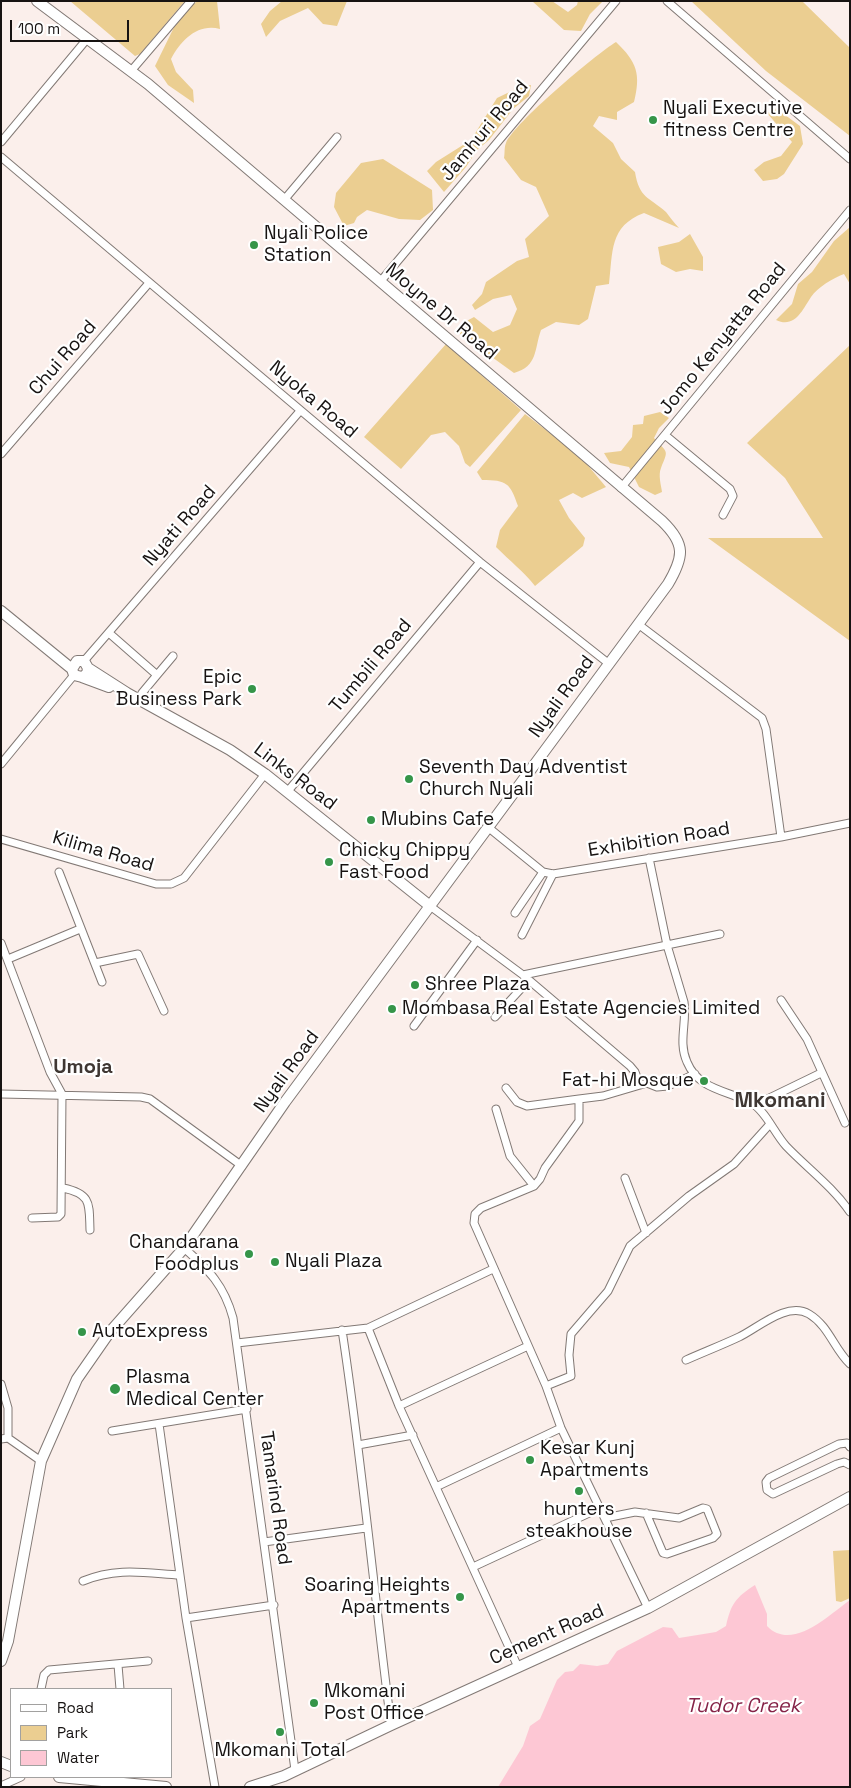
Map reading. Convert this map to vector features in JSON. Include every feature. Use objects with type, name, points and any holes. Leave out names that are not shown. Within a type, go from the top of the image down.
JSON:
[{"type":"main road","name":"Moyne Dr Road","points":[[37,1],[86,39],[131,70],[621,488],[662,520],[679,541]]},
{"type":"main road","name":"Nyali Road","points":[[1,1661],[8,1641],[41,1461],[77,1379],[109,1333],[184,1248],[285,1102],[676,572],[681,551],[679,541]]},
{"type":"main road","name":"Links Road","points":[[1,611],[43,646],[79,669],[127,693],[230,750],[265,774],[430,906]]},
{"type":"main road","name":"Cement Road","points":[[250,1787],[273,1781],[648,1608],[850,1497]]},
{"type":"main road","points":[[70,1778],[166,1787]]},
{"type":"street","points":[[131,70],[190,1]]},
{"type":"street","name":"Jamhuri Road","points":[[380,282],[616,1]]},
{"type":"street","points":[[667,1],[850,159]]},
{"type":"street","points":[[1,142],[86,39]]},
{"type":"street","points":[[284,200],[337,136]]},
{"type":"street","name":"Nyoka Road","points":[[1,157],[480,562],[608,663]]},
{"type":"street","name":"Jomo Kenyatta Road","points":[[621,488],[850,210]]},
{"type":"street","name":"Chui Road","points":[[1,454],[148,283]]},
{"type":"street","name":"Nyati Road","points":[[1,764],[109,633],[300,411]]},
{"type":"street","points":[[665,435],[730,489],[733,496],[723,515]]},
{"type":"street","name":"Tumbili Road","points":[[288,791],[480,562]]},
{"type":"street","points":[[638,624],[762,718],[766,729],[780,837]]},
{"type":"street","points":[[109,633],[157,676]]},
{"type":"street","points":[[142,693],[173,656]]},
{"type":"street","name":"Kilima Road","points":[[1,839],[156,884],[171,884],[184,878],[265,774]]},
{"type":"street","name":"Exhibition Road","points":[[488,828],[543,872],[553,874],[780,837],[850,823]]},
{"type":"street","points":[[649,858],[667,945],[686,1012],[682,1040],[688,1065],[709,1087],[738,1096],[755,1105],[785,1145],[830,1187],[850,1212]]},
{"type":"street","points":[[59,872],[102,982]]},
{"type":"street","points":[[515,913],[543,872]]},
{"type":"street","points":[[522,935],[553,874]]},
{"type":"street","points":[[430,906],[526,978],[630,1066],[635,1072],[640,1085]]},
{"type":"street","points":[[8,960],[80,929]]},
{"type":"street","points":[[495,1017],[526,978],[720,934]]},
{"type":"street","points":[[414,1026],[477,940]]},
{"type":"street","points":[[1,943],[50,1072],[62,1094],[63,1188],[61,1214],[58,1217],[32,1218]]},
{"type":"street","points":[[95,964],[138,954],[164,1011]]},
{"type":"street","points":[[781,1000],[807,1039],[844,1123]]},
{"type":"street","points":[[755,1105],[821,1073]]},
{"type":"street","points":[[506,1088],[517,1102],[527,1106],[603,1096],[647,1083],[657,1087],[668,1086],[696,1074]]},
{"type":"street","points":[[1,1094],[62,1094],[150,1099],[242,1166]]},
{"type":"street","points":[[579,1099],[579,1121],[545,1168],[540,1179],[534,1186],[482,1208],[475,1214],[474,1223],[546,1386],[561,1428],[648,1608]]},
{"type":"street","points":[[496,1109],[510,1156],[534,1186]]},
{"type":"street","points":[[546,1386],[571,1376],[569,1355],[572,1334],[608,1291],[630,1246],[690,1196],[734,1164],[770,1124]]},
{"type":"street","points":[[625,1178],[646,1233]]},
{"type":"street","points":[[63,1188],[76,1191],[86,1198],[89,1204],[90,1230]]},
{"type":"street","name":"Tamarind Road","points":[[184,1248],[201,1263],[222,1288],[234,1318],[295,1770]]},
{"type":"street","points":[[238,1343],[368,1328],[493,1269]]},
{"type":"street","points":[[686,1360],[741,1336],[779,1315],[793,1311],[808,1313],[821,1323],[850,1364]]},
{"type":"street","points":[[368,1328],[399,1406],[518,1667]]},
{"type":"street","points":[[342,1330],[358,1445],[366,1528],[391,1725]]},
{"type":"street","points":[[399,1406],[528,1346]]},
{"type":"street","points":[[1,1384],[8,1408],[5,1439],[41,1461]]},
{"type":"street","points":[[112,1431],[247,1409]]},
{"type":"street","points":[[159,1424],[186,1618],[215,1787]]},
{"type":"street","points":[[436,1487],[561,1428]]},
{"type":"street","points":[[358,1445],[413,1435]]},
{"type":"street","points":[[848,1461],[773,1494],[767,1490],[766,1482],[769,1478],[839,1444],[849,1444]]},
{"type":"street","points":[[473,1567],[600,1508]]},
{"type":"street","points":[[605,1518],[636,1512],[646,1512],[679,1518],[700,1509],[707,1509],[717,1534],[713,1538],[667,1554],[663,1553],[646,1512]]},
{"type":"street","points":[[264,1542],[366,1528]]},
{"type":"street","points":[[83,1581],[103,1573],[118,1571],[180,1575]]},
{"type":"street","points":[[186,1618],[274,1605]]},
{"type":"street","points":[[41,1688],[44,1675],[49,1670],[148,1661]]},
{"type":"street","points":[[118,1665],[120,1688]]},
{"type":"street","points":[[1,1786],[19,1778]]},
{"type":"green space","points":[[70,1],[185,1],[140,54],[135,56]]},
{"type":"green space","points":[[198,1],[217,1],[220,29],[204,28],[197,31],[180,45],[171,59],[176,72],[193,90],[194,103],[168,85],[155,66],[182,11]]},
{"type":"green space","points":[[282,1],[347,1],[337,26],[323,24],[308,8],[280,21],[266,37],[261,24],[270,11]]},
{"type":"green space","points":[[532,1],[552,1],[568,12],[577,5],[578,1],[603,1],[590,14],[581,31],[564,30]]},
{"type":"green space","points":[[691,1],[802,1],[850,48],[850,136],[766,71]]},
{"type":"green space","points":[[616,42],[629,56],[636,69],[637,84],[634,102],[617,112],[617,120],[599,116],[593,126],[613,143],[621,159],[635,172],[642,192],[666,212],[679,228],[644,213],[624,225],[615,241],[609,284],[596,286],[588,319],[579,325],[556,322],[541,330],[531,362],[522,370],[514,373],[460,334],[461,324],[474,317],[493,332],[510,325],[517,309],[511,295],[493,299],[475,310],[472,305],[482,294],[486,282],[517,261],[529,257],[525,239],[549,216],[536,187],[521,180],[504,158],[505,145],[523,121],[539,106],[574,74]]},
{"type":"green space","points":[[531,85],[529,96],[513,109],[444,192],[427,171],[436,162],[471,140],[497,98],[520,87]]},
{"type":"green space","points":[[777,109],[800,126],[803,144],[784,174],[777,179],[763,181],[754,170],[764,162],[781,156],[792,142],[767,113]]},
{"type":"green space","points":[[383,159],[432,190],[433,210],[420,220],[399,219],[367,210],[357,217],[354,223],[344,226],[334,207],[336,193],[361,163]]},
{"type":"green space","points":[[850,227],[850,284],[844,274],[835,278],[814,293],[793,320],[783,322],[776,320],[792,304],[798,284],[812,272],[834,241]]},
{"type":"green space","points":[[690,234],[703,257],[703,271],[690,269],[676,272],[661,264],[658,247],[679,242]]},
{"type":"green space","points":[[446,344],[521,410],[470,467],[465,463],[459,446],[445,432],[431,435],[401,469],[364,437]]},
{"type":"green space","points":[[850,345],[850,641],[708,538],[823,538],[785,478],[747,443]]},
{"type":"green space","points":[[660,412],[669,418],[659,428],[654,438],[666,452],[660,474],[662,492],[655,495],[639,487],[629,467],[610,463],[604,453],[621,451],[632,437],[633,425],[643,424],[644,416]]},
{"type":"green space","points":[[525,414],[580,456],[606,487],[582,498],[573,493],[559,500],[569,518],[585,538],[583,546],[535,586],[496,547],[500,530],[518,506],[513,492],[502,482],[482,480],[477,472]]},
{"type":"green space","points":[[850,1550],[850,1598],[841,1602],[836,1601],[833,1551]]},
{"type":"water","name":"Tudor Creek","points":[[755,1585],[767,1614],[767,1626],[777,1633],[788,1635],[799,1633],[821,1622],[850,1600],[850,1787],[498,1787],[523,1746],[530,1726],[540,1719],[557,1680],[565,1672],[573,1671],[580,1664],[597,1666],[608,1664],[617,1651],[663,1627],[672,1628],[679,1638],[716,1632],[726,1626],[732,1607],[738,1598]]},
{"type":"place","name":"Nyali Executive fitness Centre","points":[[653,120]]},
{"type":"place","name":"Nyali Police Station","points":[[254,245]]},
{"type":"place","name":"Epic Business Park","points":[[252,689]]},
{"type":"place","name":"Seventh Day Adventist Church Nyali","points":[[409,779]]},
{"type":"place","name":"Mubins Cafe","points":[[371,820]]},
{"type":"place","name":"Chicky Chippy Fast Food","points":[[329,862]]},
{"type":"place","name":"Shree Plaza","points":[[415,985]]},
{"type":"place","name":"Mombasa Real Estate Agencies Limited","points":[[392,1009]]},
{"type":"place","name":"Fat-hi Mosque","points":[[704,1081]]},
{"type":"place","name":"Chandarana Foodplus","points":[[249,1254]]},
{"type":"place","name":"Nyali Plaza","points":[[275,1262]]},
{"type":"place","name":"AutoExpress","points":[[82,1332]]},
{"type":"place","name":"Plasma Medical Center","points":[[115,1389]]},
{"type":"place","name":"Kesar Kunj Apartments","points":[[530,1460]]},
{"type":"place","name":"hunters steakhouse","points":[[579,1491]]},
{"type":"place","name":"Soaring Heights Apartments","points":[[460,1597]]},
{"type":"place","name":"Mkomani Post Office","points":[[314,1703]]},
{"type":"place","name":"Mkomani Total","points":[[280,1732]]},
{"type":"district","name":"Umoja","points":[[83,1068]]},
{"type":"district","name":"Mkomani","points":[[780,1101]]}]
